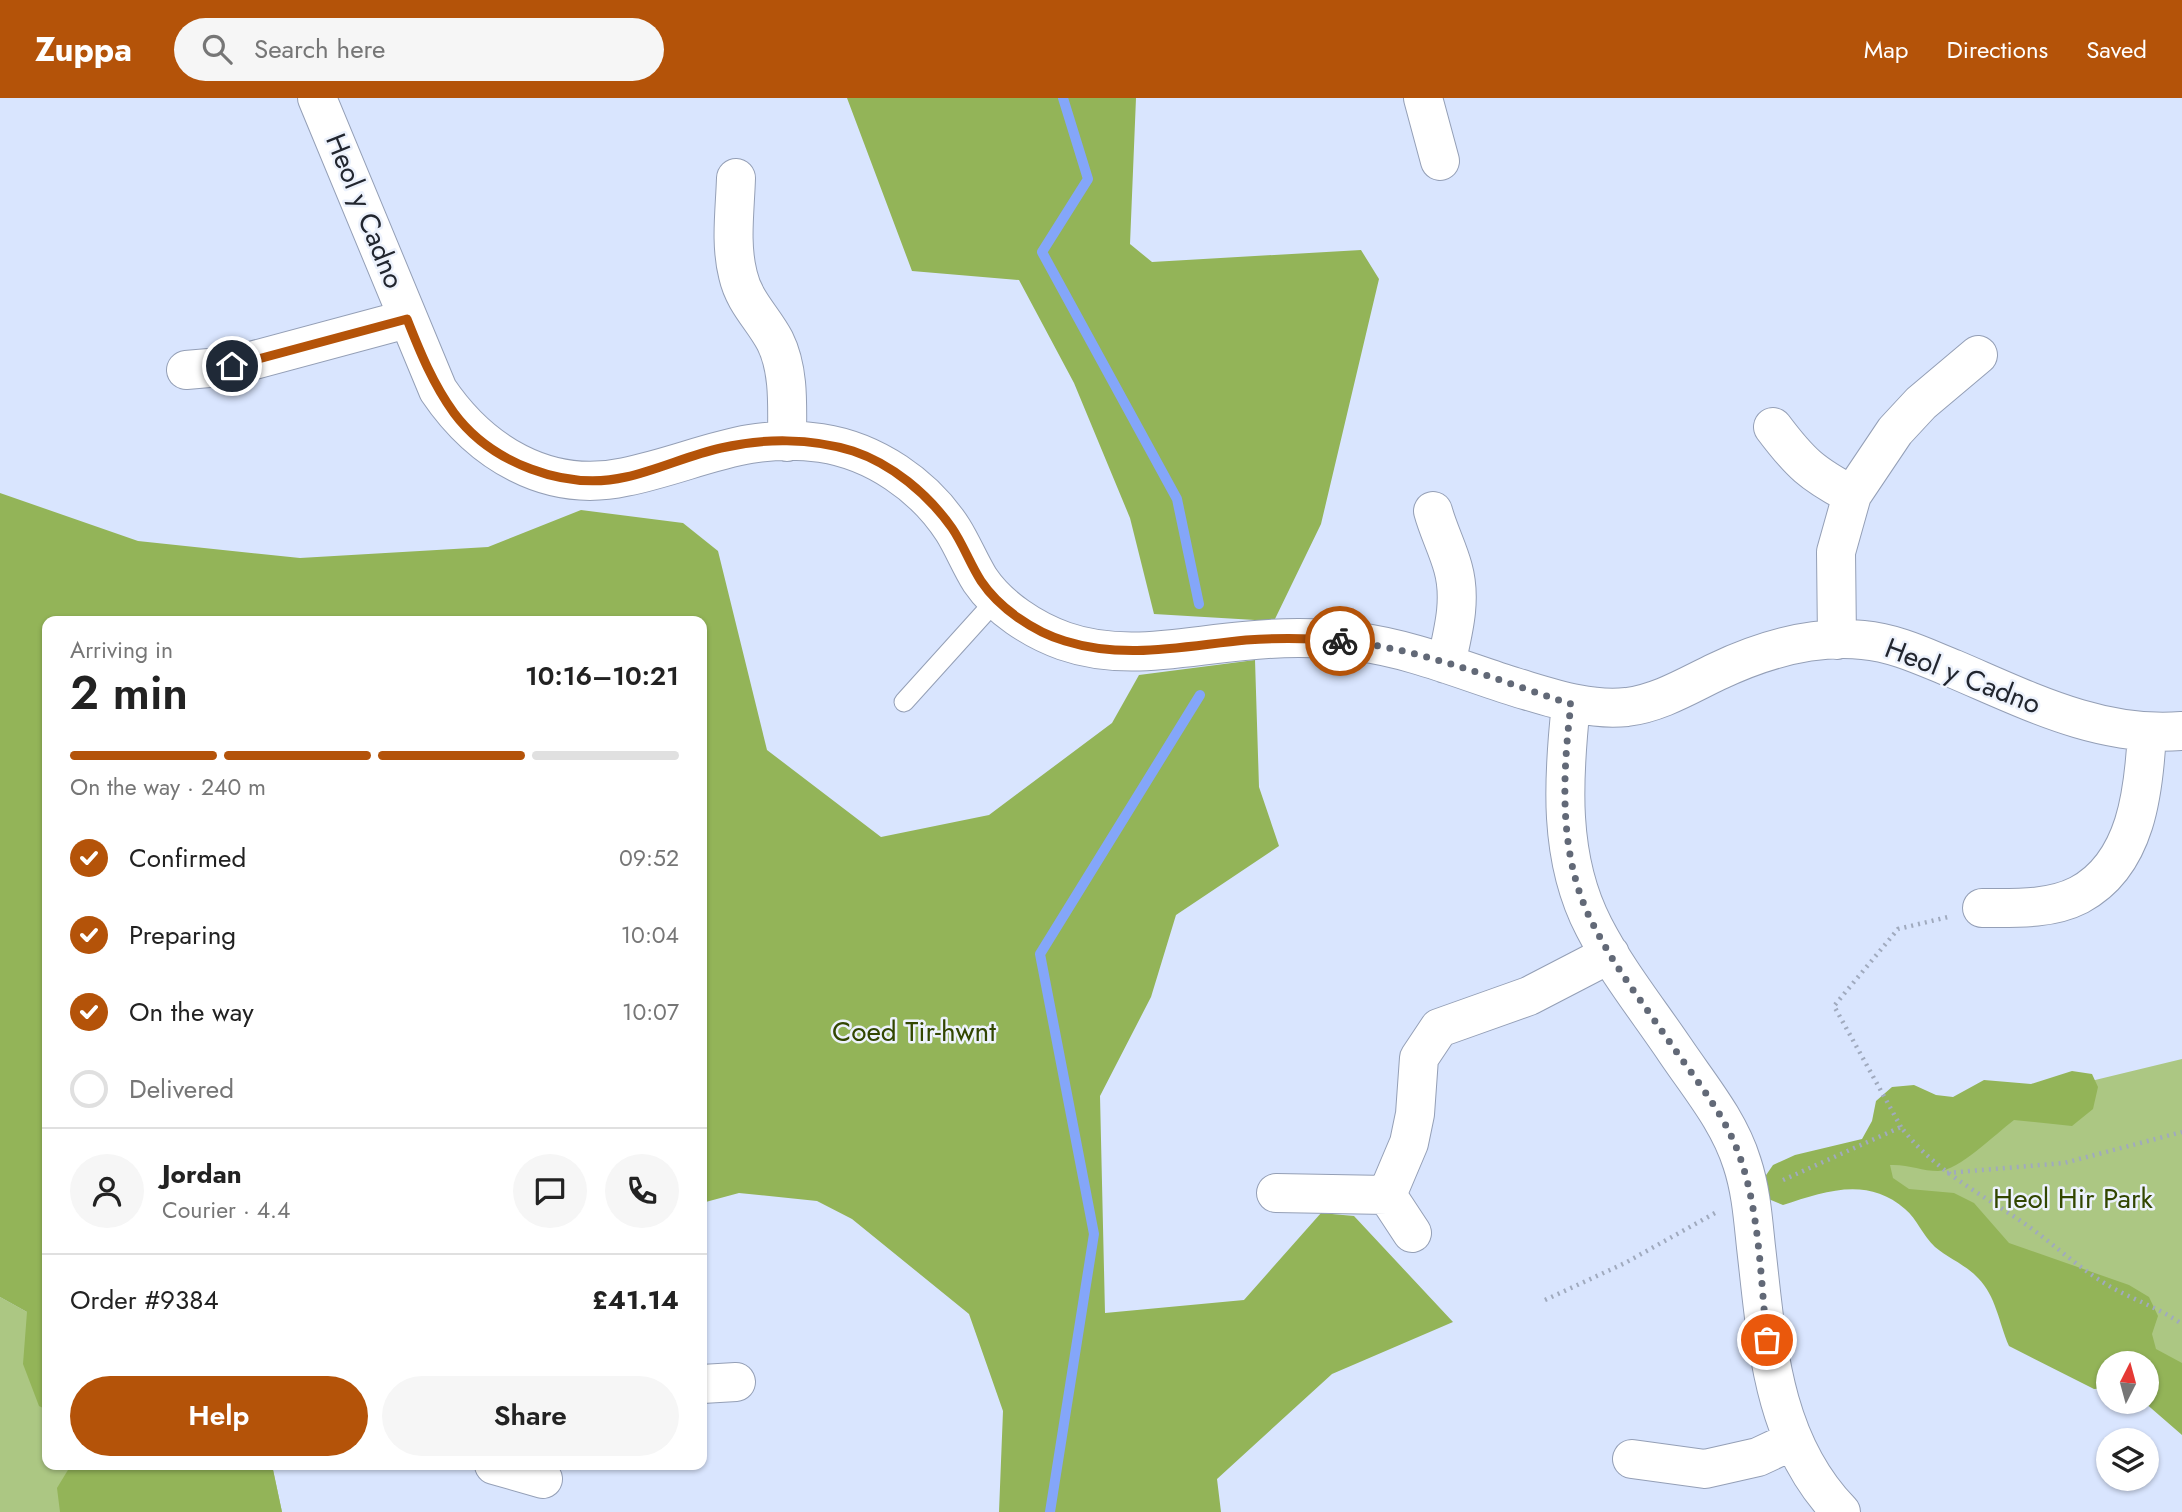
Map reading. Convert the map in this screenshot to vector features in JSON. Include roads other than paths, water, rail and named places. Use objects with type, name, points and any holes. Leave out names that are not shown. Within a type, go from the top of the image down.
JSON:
[{"type":"street","name":"Heol y Cadno","points":[[317,98],[424,360],[456,415],[477,438],[532,469],[562,478],[593,482],[625,477],[721,448],[787,442],[820,443],[853,451],[879,462],[906,480],[953,529],[982,583],[996,599],[1030,624],[1063,641],[1115,651],[1164,650],[1246,640],[1315,639],[1363,643],[1446,664],[1571,704],[1625,707],[1646,703],[1747,658],[1780,647],[1837,640],[1888,644],[2060,714],[2089,723],[2165,731]]},
{"type":"street","points":[[1423,98],[1440,161]]},
{"type":"street","points":[[736,178],[734,248],[738,276],[745,296],[774,340],[783,365],[787,442]]},
{"type":"street","points":[[186,370],[232,366],[407,319]]},
{"type":"street","points":[[1837,640],[1836,552],[1852,495],[1895,432],[1921,403],[1978,355]]},
{"type":"street","points":[[1773,427],[1794,455],[1814,475],[1852,495]]},
{"type":"street","points":[[1433,511],[1453,566],[1457,592],[1456,619],[1446,664]]},
{"type":"street","points":[[1571,704],[1564,802],[1569,842],[1583,903],[1610,954],[1719,1112],[1742,1163],[1750,1194],[1771,1366],[1792,1441],[1817,1485],[1842,1512]]},
{"type":"street","points":[[1982,908],[2048,905],[2078,895],[2101,878],[2123,851],[2133,827],[2146,765],[2165,731]]},
{"type":"street","points":[[1387,1195],[1409,1143],[1415,1114],[1419,1058],[1439,1028],[1529,996],[1610,954]]},
{"type":"street","points":[[1276,1193],[1387,1195]]},
{"type":"street","points":[[1387,1195],[1412,1233]]},
{"type":"street","points":[[1632,1459],[1705,1469],[1758,1457],[1792,1441]]},
{"type":"street","points":[[506,1470],[544,1485]]},
{"type":"lane","points":[[904,702],[996,599]]},
{"type":"waterway","points":[[1063,98],[1088,179],[1042,252],[1177,499],[1199,604]]},
{"type":"waterway","points":[[1050,1512],[1094,1234],[1040,954],[1200,695]]},
{"type":"park label","name":"Coed Tir-hwnt","points":[[914,1031]]},
{"type":"park label","name":"Heol Hir Park","points":[[2073,1198]]}]
